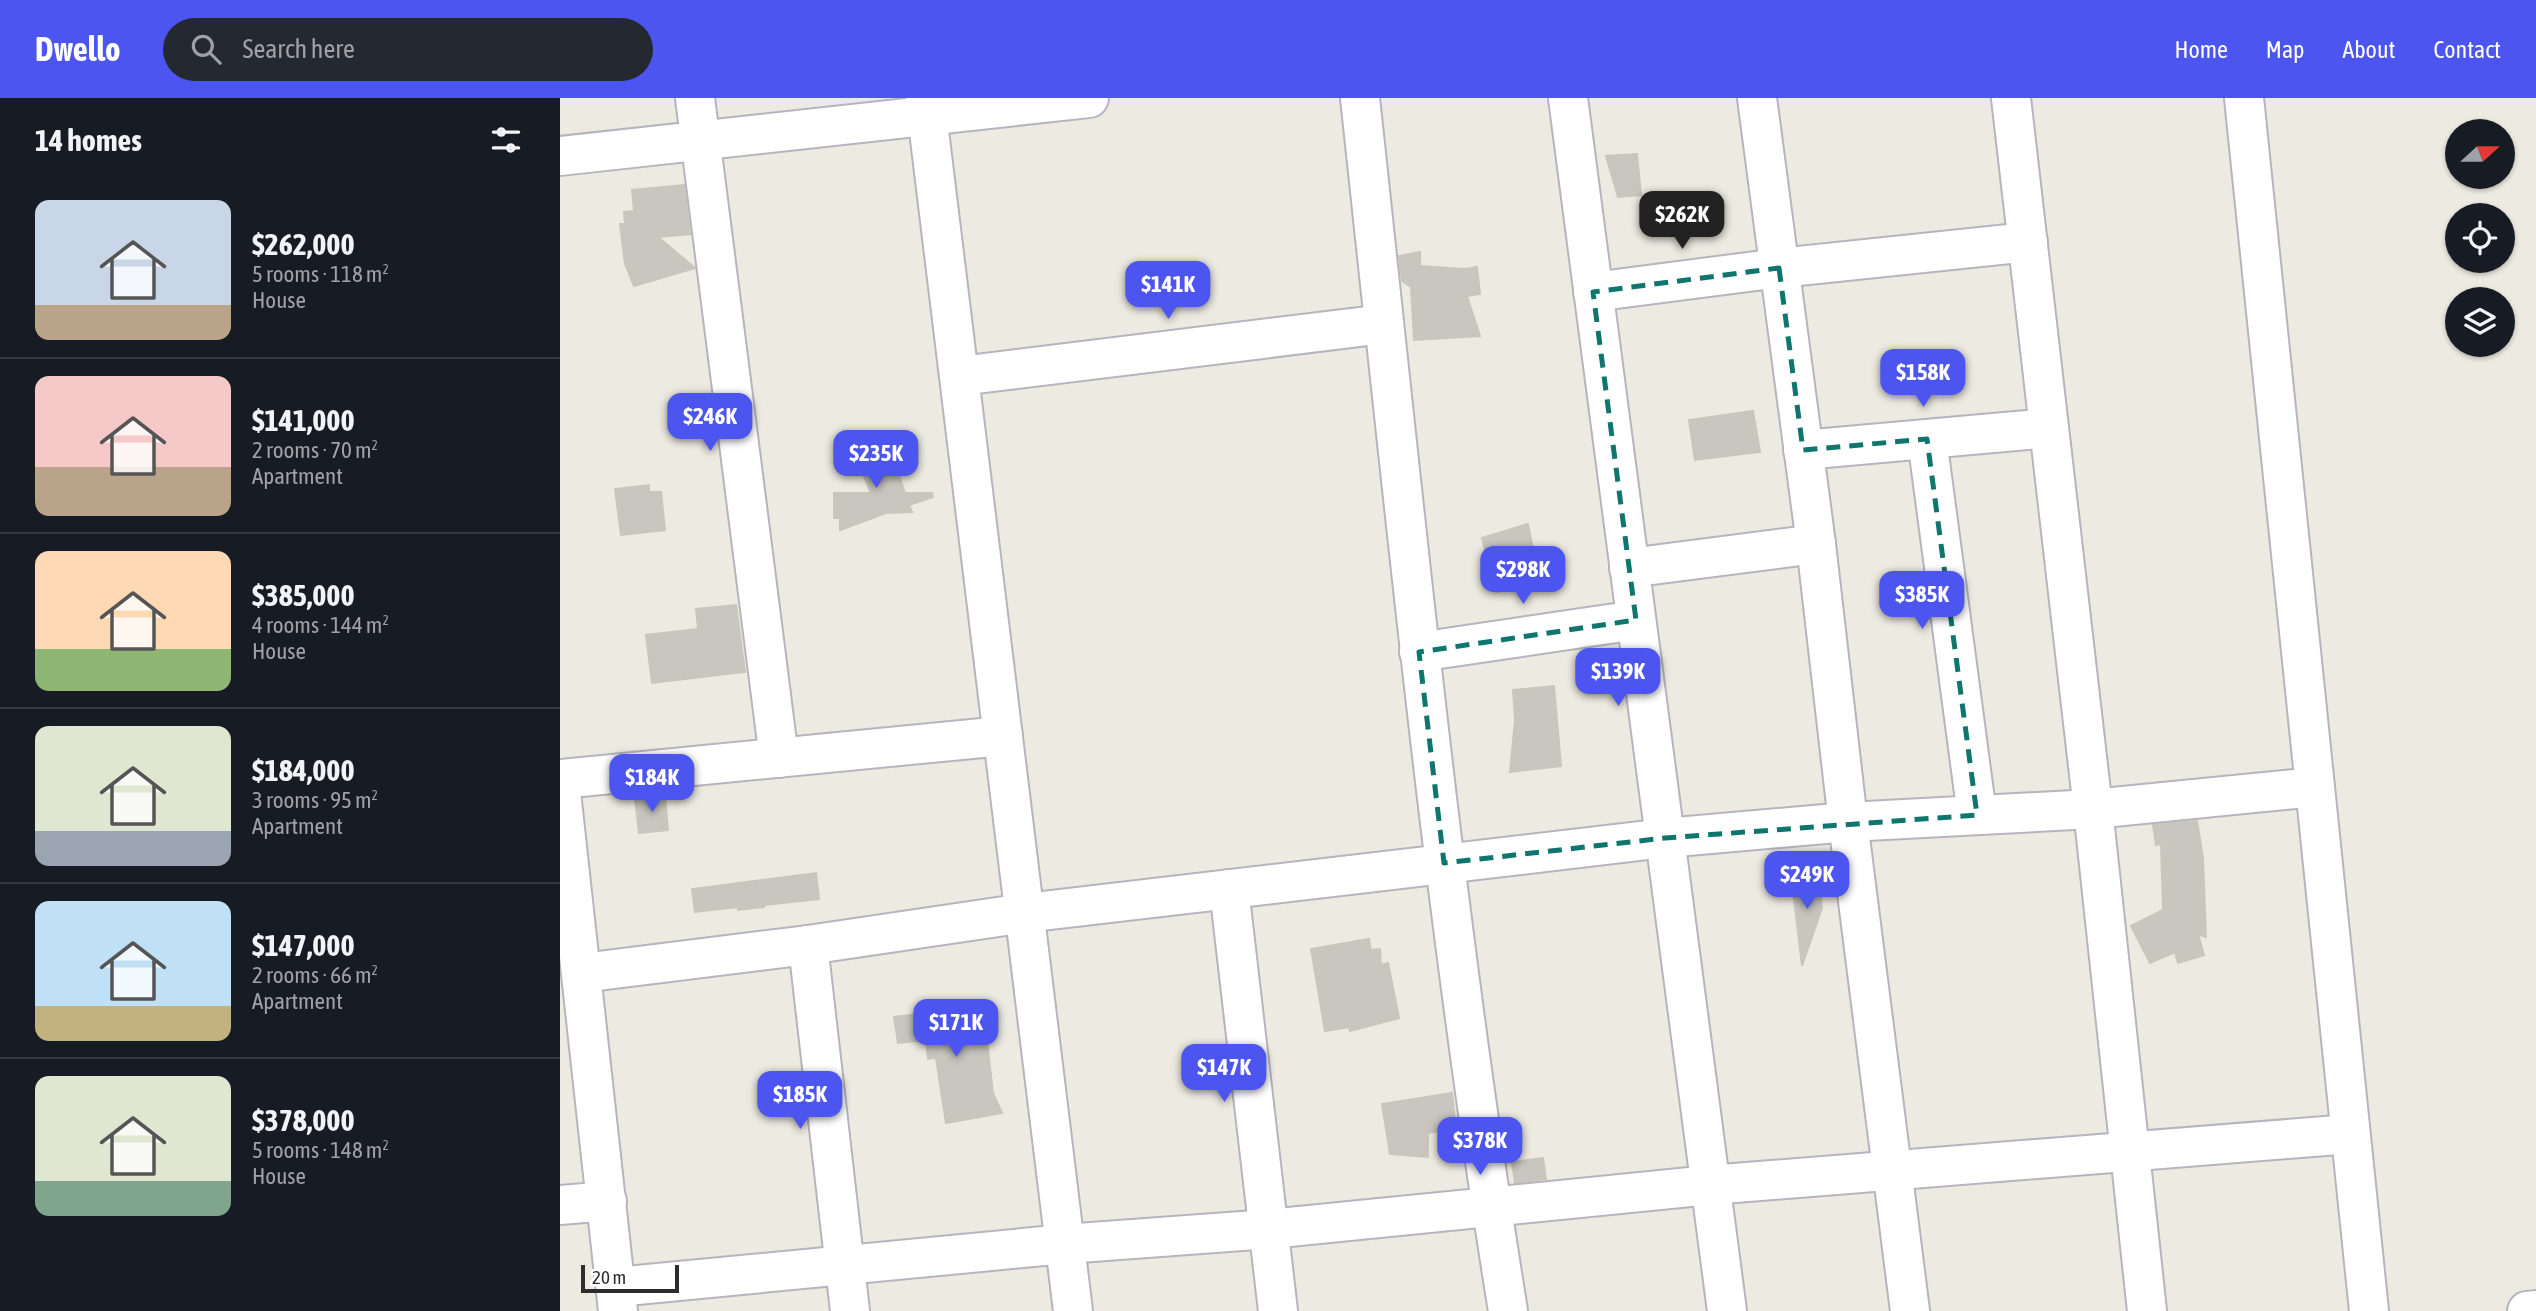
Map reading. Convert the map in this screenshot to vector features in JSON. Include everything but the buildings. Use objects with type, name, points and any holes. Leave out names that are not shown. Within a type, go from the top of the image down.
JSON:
[{"type":"street","points":[[695,98],[779,758]]},
{"type":"street","points":[[560,156],[700,140],[927,106],[1089,98]]},
{"type":"street","points":[[1360,98],[1444,863],[1508,1311]]},
{"type":"street","points":[[1568,98],[1727,1311]]},
{"type":"street","points":[[1757,98],[1816,544],[1910,1311]]},
{"type":"street","points":[[2011,98],[2093,809],[2147,1311]]},
{"type":"street","points":[[2244,98],[2369,1311]]},
{"type":"street","points":[[927,106],[1073,1311]]},
{"type":"street","points":[[1593,292],[1779,268],[2028,242]]},
{"type":"street","points":[[960,376],[1384,324]]},
{"type":"street","points":[[1803,450],[2049,428]]},
{"type":"street","points":[[1927,439],[1977,815]]},
{"type":"street","points":[[1629,568],[1816,544]]},
{"type":"street","points":[[1419,652],[1636,620]]},
{"type":"street","points":[[1003,736],[560,781],[582,973],[575,1050],[607,1201],[617,1299],[845,1267],[1065,1244],[1269,1229],[1710,1185],[2350,1134]]},
{"type":"street","points":[[582,973],[1025,914],[1665,838],[1848,822],[2093,809],[2315,787]]},
{"type":"street","points":[[1229,890],[1278,1311]]},
{"type":"street","points":[[808,945],[850,1311]]},
{"type":"street","points":[[560,1205],[607,1201]]},
{"type":"street","points":[[2527,1311],[2536,1310]]},
{"type":"highlighted area","points":[[1779,268],[1803,450],[1927,439],[1977,815],[1665,838],[1444,863],[1419,652],[1636,620],[1593,292]]}]
